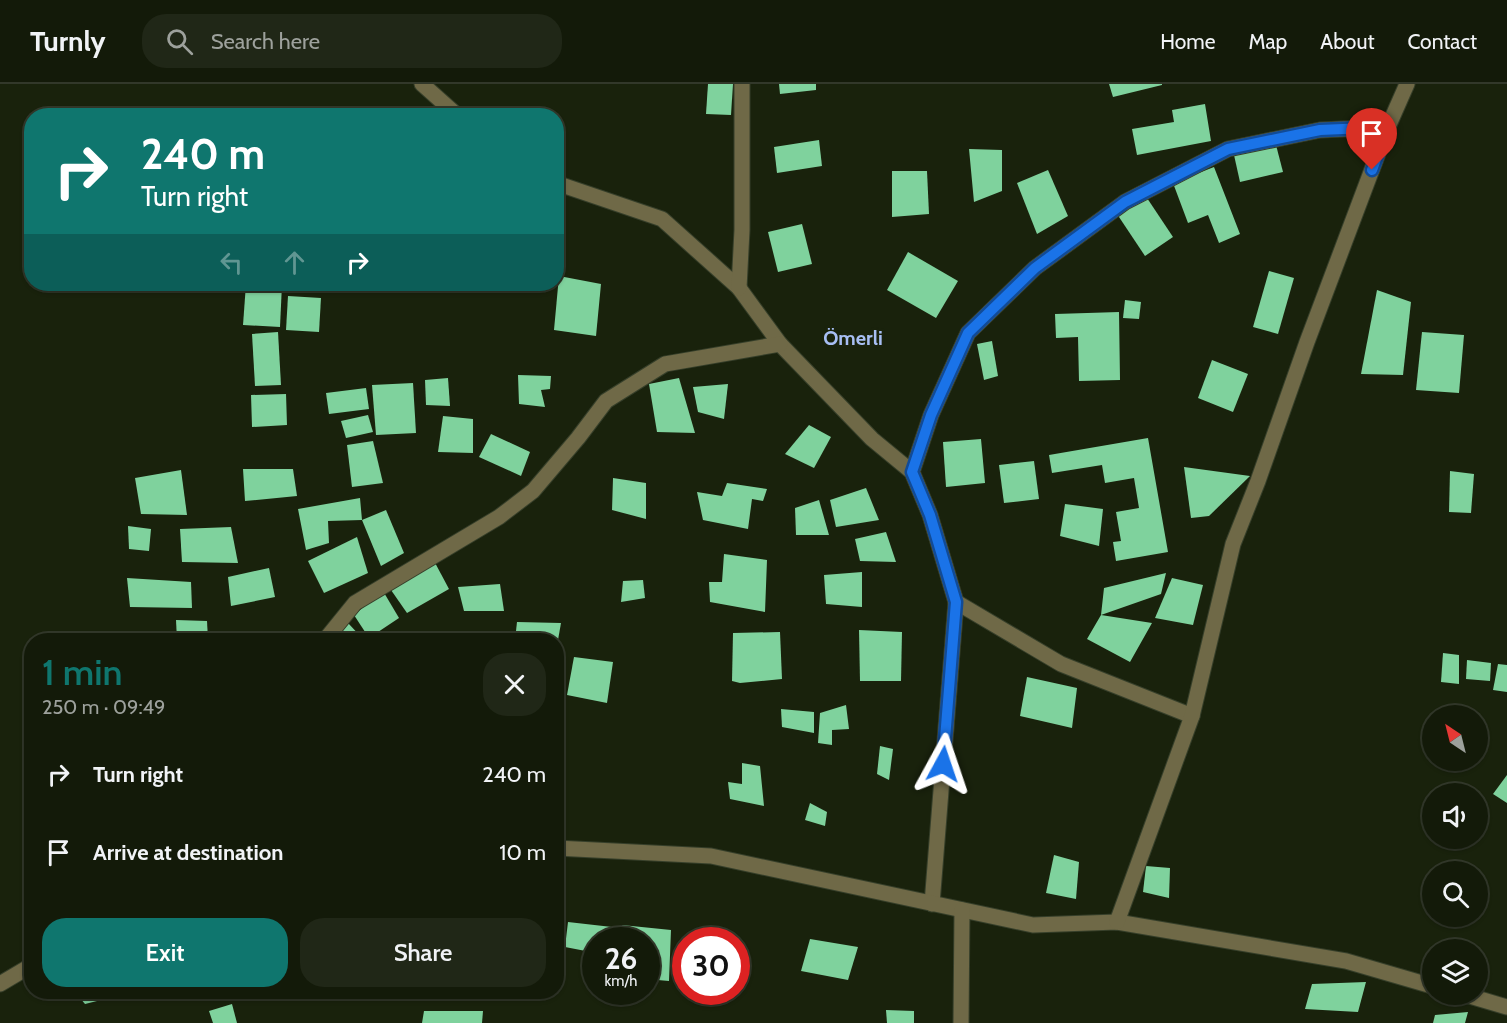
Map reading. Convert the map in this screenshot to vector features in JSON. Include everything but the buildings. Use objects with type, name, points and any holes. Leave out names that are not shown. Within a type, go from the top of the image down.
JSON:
[{"type":"street","points":[[422,84],[449,108]]},
{"type":"street","points":[[739,288],[742,230],[742,84]]},
{"type":"street","points":[[1117,922],[1192,716],[1233,544],[1258,482],[1307,342],[1388,127],[1407,84]]},
{"type":"street","points":[[912,472],[931,415],[968,333],[1035,268],[1125,202],[1228,149],[1320,130],[1388,127]]},
{"type":"street","points":[[564,186],[662,219],[739,288],[780,344],[872,439],[912,472],[930,515],[956,602],[932,904]]},
{"type":"street","points":[[331,633],[355,603],[499,517],[533,490],[578,438],[606,401],[665,364],[780,344]]},
{"type":"street","points":[[956,602],[1061,664],[1192,716]]},
{"type":"street","points":[[564,848],[711,856],[1033,925],[1117,922],[1346,961],[1422,983]]},
{"type":"street","points":[[961,1023],[962,910]]},
{"type":"street","points":[[0,984],[24,970]]},
{"type":"street","points":[[1488,1001],[1507,1007]]},
{"type":"district","name":"Ömerli","points":[[853,338]]},
{"type":"route","points":[[943,764],[956,602],[930,515],[912,472],[931,415],[968,333],[1035,268],[1125,202],[1228,149],[1320,130],[1388,127],[1372,170]]}]
